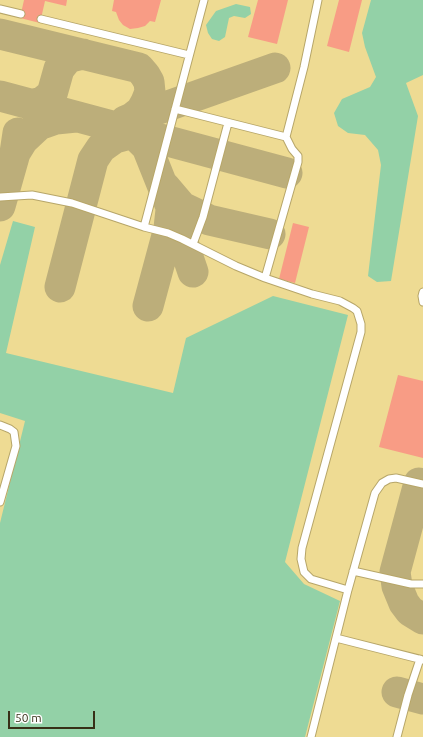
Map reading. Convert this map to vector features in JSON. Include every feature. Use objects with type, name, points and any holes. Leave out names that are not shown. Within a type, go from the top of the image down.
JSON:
[{"type":"lane","points":[[144,227],[204,0]]},
{"type":"lane","points":[[265,278],[298,162],[298,156],[292,149],[286,137],[304,67],[318,0]]},
{"type":"lane","points":[[0,9],[21,14]]},
{"type":"lane","points":[[41,19],[190,55]]},
{"type":"lane","points":[[175,110],[286,137]]},
{"type":"lane","points":[[193,244],[203,217],[228,123]]},
{"type":"lane","points":[[0,197],[32,194],[72,203],[144,227],[168,233],[236,266],[265,278],[312,294],[340,301],[357,311],[361,324],[361,332],[302,548],[304,572],[312,579],[348,590]]},
{"type":"lane","points":[[423,292],[423,302]]},
{"type":"lane","points":[[0,425],[14,432],[16,446],[0,502]]},
{"type":"lane","points":[[311,737],[353,570],[375,493],[382,483],[389,479],[396,478],[423,484]]},
{"type":"lane","points":[[353,570],[410,584],[423,584]]},
{"type":"lane","points":[[336,638],[421,659],[408,695],[397,737]]},
{"type":"shaded area","points":[[0,0],[423,0],[423,737],[0,737]]},
{"type":"green space","points":[[371,0],[423,0],[423,75],[406,83],[418,116],[391,281],[377,282],[368,276],[381,165],[378,150],[365,135],[348,133],[338,126],[334,113],[342,99],[370,87],[376,77],[365,47],[362,33]]},
{"type":"green space","points":[[236,4],[250,7],[251,14],[245,18],[234,16],[229,18],[225,37],[219,41],[212,39],[208,33],[206,25],[216,11]]},
{"type":"green space","points":[[13,221],[35,227],[6,353],[173,393],[186,338],[273,296],[348,315],[285,562],[304,584],[340,601],[305,737],[0,737],[0,523],[25,421],[0,413],[0,265]]},
{"type":"building","points":[[24,0],[67,0],[66,6],[45,1],[40,23],[20,18]]},
{"type":"building","points":[[114,0],[161,0],[155,22],[150,21],[145,26],[130,29],[123,25],[116,12],[112,11]]},
{"type":"building","points":[[258,0],[288,0],[277,44],[248,37]]},
{"type":"building","points":[[339,0],[362,0],[349,52],[327,46]]},
{"type":"building","points":[[293,223],[309,227],[295,283],[279,279]]},
{"type":"building","points":[[398,375],[423,381],[423,458],[379,447]]},
{"type":"taxiway","points":[[0,34],[139,68],[149,82],[150,92],[141,111],[125,121]]},
{"type":"taxiway","points":[[31,105],[42,102],[52,94],[59,69],[67,59],[83,54]]},
{"type":"taxiway","points":[[128,120],[275,68]]},
{"type":"taxiway","points":[[0,96],[287,173]]},
{"type":"taxiway","points":[[15,153],[23,140],[39,125],[56,119],[76,117]]},
{"type":"taxiway","points":[[0,206],[15,153],[18,133]]},
{"type":"taxiway","points":[[60,287],[93,160],[101,148],[115,138],[133,133],[147,147],[171,207],[193,272]]},
{"type":"taxiway","points":[[165,187],[182,207],[209,220],[270,234]]},
{"type":"taxiway","points":[[148,306],[169,228],[171,210]]},
{"type":"taxiway","points":[[419,483],[395,572],[397,586],[404,603],[410,611],[423,619]]},
{"type":"taxiway","points":[[397,692],[423,699]]}]
